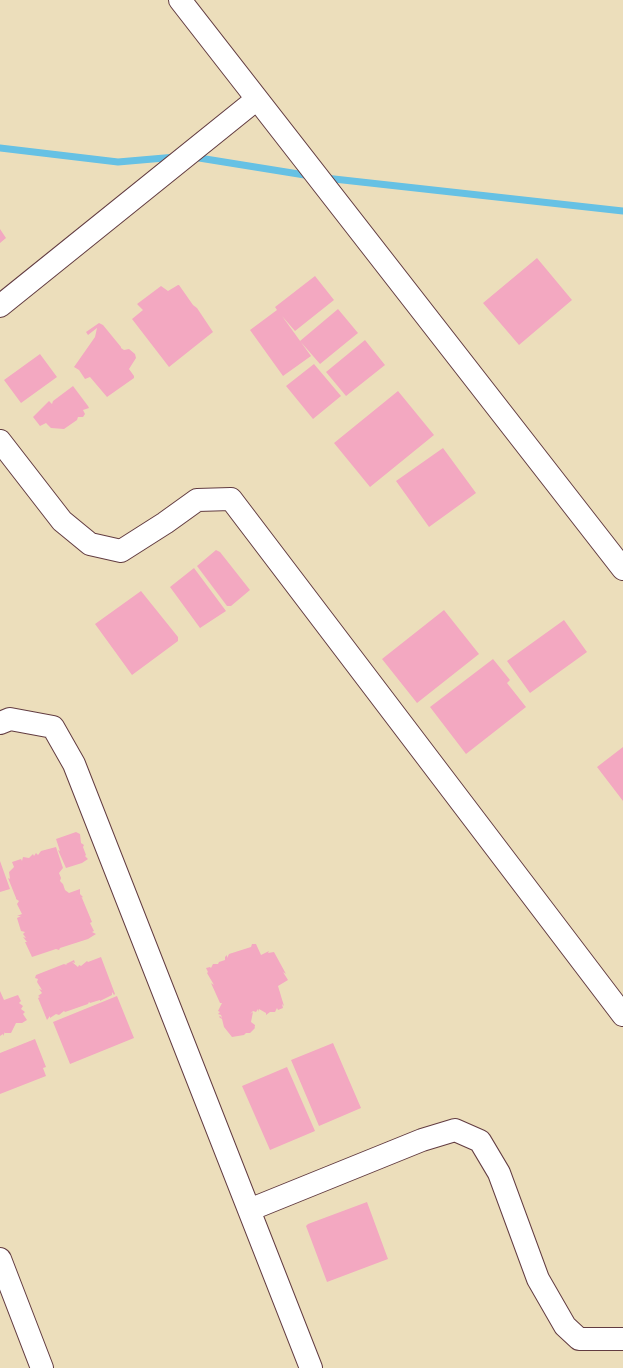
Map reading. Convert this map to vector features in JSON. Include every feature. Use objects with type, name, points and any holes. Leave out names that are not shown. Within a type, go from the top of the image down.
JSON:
[{"type":"street","points":[[180,0],[623,570]]},
{"type":"street","points":[[0,306],[257,99]]},
{"type":"street","points":[[0,441],[62,520],[90,544],[121,551],[165,523],[197,500],[231,499],[623,1015]]},
{"type":"street","points":[[0,723],[10,719],[53,727],[74,764],[311,1368]]},
{"type":"street","points":[[249,1210],[422,1140],[455,1130],[480,1141],[499,1173],[538,1279],[565,1326],[579,1339],[623,1339]]},
{"type":"street","points":[[0,1259],[42,1368]]},
{"type":"building","points":[[0,229],[6,238],[0,243]]},
{"type":"building","points":[[537,258],[572,300],[519,345],[483,303]]},
{"type":"building","points":[[315,276],[334,300],[295,331],[282,316],[311,356],[283,376],[250,330],[277,310],[275,307]]},
{"type":"building","points":[[178,285],[197,308],[213,332],[169,367],[132,319],[143,310],[137,304],[161,286],[168,291]]},
{"type":"building","points":[[338,309],[358,333],[320,364],[300,341]]},
{"type":"building","points":[[99,323],[103,325],[121,348],[124,350],[129,349],[135,354],[136,358],[129,369],[134,378],[107,397],[90,377],[85,379],[79,370],[74,367],[95,337],[97,328],[88,335],[86,332]]},
{"type":"building","points":[[365,340],[385,365],[346,396],[326,372]]},
{"type":"building","points":[[40,354],[57,377],[21,403],[4,380]]},
{"type":"building","points":[[314,364],[341,396],[313,419],[286,386]]},
{"type":"building","points":[[73,386],[89,408],[83,410],[85,414],[83,417],[78,417],[77,420],[64,429],[51,428],[46,423],[40,426],[33,417],[49,401],[52,404],[53,401]]},
{"type":"building","points":[[398,391],[434,435],[370,487],[334,443]]},
{"type":"building","points":[[443,448],[476,493],[429,527],[396,481]]},
{"type":"building","points":[[216,550],[220,552],[250,590],[231,606],[227,606],[197,566]]},
{"type":"building","points":[[194,568],[226,611],[200,628],[170,587]]},
{"type":"building","points":[[141,591],[178,637],[178,641],[132,675],[95,624]]},
{"type":"building","points":[[444,610],[479,654],[417,703],[382,659]]},
{"type":"building","points":[[564,620],[587,652],[530,693],[507,661]]},
{"type":"building","points":[[493,659],[510,680],[507,683],[526,707],[466,754],[430,707]]},
{"type":"building","points":[[623,747],[623,801],[597,767]]},
{"type":"building","points":[[76,832],[80,834],[81,843],[84,845],[85,856],[88,859],[82,863],[66,868],[58,850],[60,851],[56,839]]},
{"type":"building","points":[[56,847],[63,868],[59,873],[61,878],[60,881],[65,890],[69,893],[80,889],[80,894],[83,897],[81,898],[92,922],[90,923],[94,931],[92,932],[96,934],[88,939],[60,948],[59,950],[56,949],[32,957],[25,942],[27,942],[23,937],[26,938],[23,934],[25,932],[21,931],[17,918],[21,916],[17,916],[22,914],[17,904],[19,901],[16,899],[8,878],[10,879],[9,872],[14,867],[12,862],[21,859],[22,861],[23,857],[29,858],[33,854],[34,856],[36,853],[38,855],[41,851]]},
{"type":"building","points":[[0,861],[10,889],[0,892]]},
{"type":"building","points":[[252,944],[256,944],[261,955],[269,951],[268,953],[274,952],[286,974],[283,972],[288,980],[278,986],[284,1006],[282,1004],[283,1008],[278,1010],[277,1008],[275,1012],[270,1012],[266,1015],[266,1013],[259,1009],[258,1012],[258,1009],[256,1012],[253,1011],[250,1014],[253,1012],[251,1022],[255,1025],[255,1028],[250,1033],[232,1037],[224,1027],[222,1019],[219,1017],[220,1016],[222,1018],[221,1015],[218,1014],[220,1012],[218,1011],[222,1003],[220,1003],[206,968],[211,968],[213,964],[218,964],[219,962],[225,960],[227,955],[227,958],[229,954],[251,947]]},
{"type":"building","points":[[101,957],[115,994],[114,995],[112,992],[112,995],[100,1001],[89,1002],[88,1004],[65,1012],[64,1011],[59,1015],[56,1014],[50,1018],[50,1016],[47,1020],[38,998],[40,997],[38,996],[42,993],[39,989],[42,990],[37,982],[38,979],[35,978],[36,975],[64,964],[67,965],[66,964],[74,960],[75,963],[72,962],[78,967],[87,961],[88,962]]},
{"type":"building","points":[[0,991],[4,1000],[18,995],[21,1001],[19,1003],[23,1006],[21,1009],[25,1012],[23,1014],[27,1020],[22,1023],[16,1023],[11,1033],[5,1032],[3,1036],[3,1034],[0,1036]]},
{"type":"building","points":[[117,996],[134,1038],[70,1064],[53,1022]]},
{"type":"building","points":[[35,1039],[46,1067],[43,1068],[46,1076],[0,1094],[0,1053]]},
{"type":"building","points":[[333,1043],[361,1108],[319,1126],[291,1060]]},
{"type":"building","points":[[287,1067],[315,1131],[270,1150],[242,1086]]},
{"type":"building","points":[[367,1202],[388,1259],[327,1282],[306,1226]]},
{"type":"waterway","points":[[0,148],[118,162],[176,157]]},
{"type":"waterway","points":[[193,157],[311,176]]},
{"type":"waterway","points":[[325,178],[623,211]]}]
